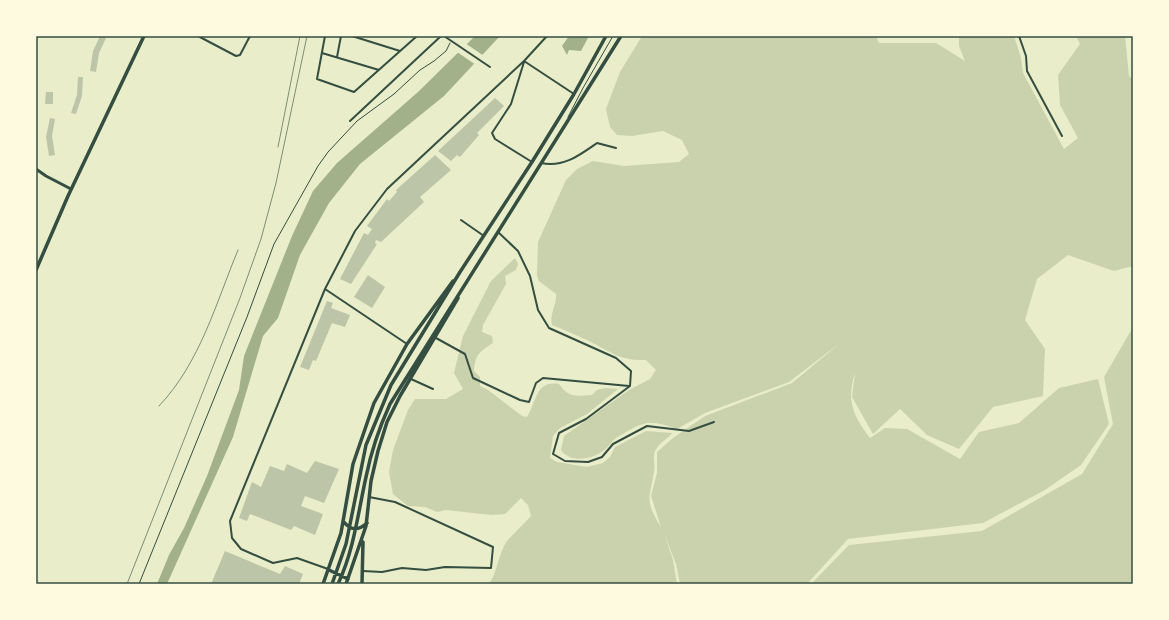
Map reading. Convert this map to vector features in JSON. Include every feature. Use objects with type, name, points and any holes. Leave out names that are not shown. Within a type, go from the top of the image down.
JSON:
[{"type":"main road","points":[[36,267],[71,189],[144,36]]},
{"type":"main road","points":[[332,584],[346,544],[362,458],[376,417],[395,379],[460,272],[532,162],[574,94],[606,36]]},
{"type":"main road","points":[[338,584],[352,545],[372,452],[383,419],[397,391],[621,36]]},
{"type":"main road","points":[[36,169],[71,189]]},
{"type":"main road","points":[[323,584],[329,570],[343,521],[353,464],[362,436],[388,376],[407,344],[443,292],[460,272]]},
{"type":"main road","points":[[346,584],[363,539],[367,523],[369,497],[378,451],[388,422],[410,379],[451,313],[468,279]]},
{"type":"main road","points":[[343,521],[348,527],[353,529],[360,529],[367,523]]},
{"type":"main road","points":[[362,584],[363,539]]},
{"type":"main road","points":[[329,570],[348,579],[350,584]]},
{"type":"street","points":[[198,36],[236,56],[243,52],[250,36]]},
{"type":"street","points":[[325,36],[317,79],[354,92],[416,36]]},
{"type":"street","points":[[337,57],[341,36]]},
{"type":"street","points":[[352,36],[400,51]]},
{"type":"street","points":[[350,121],[442,36],[490,68]]},
{"type":"street","points":[[329,570],[297,558],[274,562],[241,549],[232,538],[230,521],[325,288],[355,231],[387,190],[524,61],[547,36]]},
{"type":"street","points":[[1020,36],[1026,56],[1028,71],[1062,136]]},
{"type":"street","points":[[322,53],[379,70]]},
{"type":"street","points":[[524,61],[574,94]]},
{"type":"street","points":[[524,61],[511,104],[492,133],[495,139],[532,162]]},
{"type":"street","points":[[540,163],[552,166],[575,158],[597,144],[616,148]]},
{"type":"street","points":[[461,220],[484,236]]},
{"type":"street","points":[[498,232],[518,251],[530,276],[538,310],[549,328],[616,358],[631,371],[630,386],[586,419],[559,433],[553,454],[565,461],[588,462],[602,457],[613,444],[647,426],[689,431],[714,422]]},
{"type":"street","points":[[325,288],[407,344]]},
{"type":"street","points":[[436,338],[465,354],[473,378],[520,400],[529,402],[536,383],[543,378],[630,386]]},
{"type":"street","points":[[410,379],[416,383],[431,386],[434,389]]},
{"type":"street","points":[[363,571],[382,572],[402,568],[426,570],[445,567],[491,568],[493,547],[395,502],[369,497]]},
{"type":"lane","points":[[567,120],[583,88],[613,36]]},
{"type":"path","points":[[139,584],[247,317],[271,250],[318,166],[328,152],[357,121],[394,94],[420,70],[446,51],[454,38]]},
{"type":"shaded area","points":[[475,36],[500,36],[444,96],[360,164],[329,203],[300,255],[278,318],[263,336],[233,437],[167,584],[157,584],[169,555],[184,528],[207,476],[239,390],[244,356],[292,236],[313,191],[337,163],[418,92]]},
{"type":"shaded area","points":[[569,36],[589,36],[581,51],[569,50],[567,55],[562,46]]},
{"type":"shaded area","points":[[642,36],[876,36],[879,43],[936,43],[965,61],[959,46],[959,36],[1014,36],[1021,58],[1023,73],[1064,149],[1078,138],[1060,105],[1058,75],[1080,44],[1076,36],[1125,36],[1129,76],[1133,80],[1133,266],[1114,271],[1068,255],[1037,279],[1025,320],[1045,349],[1043,396],[993,407],[959,449],[927,435],[900,409],[873,434],[852,397],[855,373],[851,392],[851,400],[855,415],[870,438],[885,428],[907,429],[960,459],[979,432],[1019,423],[1059,388],[1098,379],[1109,424],[1081,465],[1045,490],[983,523],[848,539],[807,584],[680,584],[676,564],[664,533],[673,560],[677,584],[489,584],[507,541],[531,516],[528,505],[521,498],[505,514],[491,515],[446,510],[437,512],[425,507],[408,506],[393,494],[389,472],[393,450],[408,410],[415,399],[446,399],[463,389],[454,373],[463,336],[491,281],[515,258],[518,264],[516,270],[505,276],[506,284],[483,325],[482,332],[492,336],[493,343],[479,354],[475,361],[474,371],[480,377],[480,386],[488,390],[522,416],[527,417],[538,393],[545,385],[559,384],[569,394],[577,396],[592,395],[597,390],[605,388],[618,389],[587,414],[560,428],[553,436],[550,458],[557,462],[587,467],[603,463],[610,457],[615,447],[646,431],[672,433],[658,446],[654,453],[654,469],[650,495],[650,506],[661,527],[651,496],[657,473],[657,452],[673,438],[705,416],[792,383],[840,343],[789,382],[705,413],[677,429],[654,423],[639,425],[616,438],[598,454],[587,458],[581,459],[570,457],[561,450],[564,436],[629,390],[650,379],[656,370],[646,360],[629,359],[616,355],[552,325],[551,321],[556,294],[539,281],[537,275],[538,242],[566,180],[577,169],[593,161],[624,166],[679,162],[689,154],[682,140],[663,131],[632,136],[617,135],[610,127],[606,109],[620,72]]},
{"type":"shaded area","points":[[1133,327],[1133,584],[811,584],[849,545],[982,531],[1082,474],[1113,424],[1104,377]]},
{"type":"pier","points":[[465,43],[484,56],[476,65],[457,52]]},
{"type":"building","points":[[100,36],[106,38],[99,53],[96,72],[90,71],[93,51]]},
{"type":"building","points":[[78,77],[83,77],[82,96],[76,114],[71,113],[77,95]]},
{"type":"building","points":[[46,92],[53,92],[53,104],[45,104]]},
{"type":"building","points":[[495,98],[504,106],[477,133],[479,135],[460,157],[457,155],[451,161],[438,151]]},
{"type":"building","points":[[50,118],[55,119],[52,136],[55,155],[49,156],[46,137]]},
{"type":"building","points":[[435,155],[451,170],[420,197],[424,202],[381,242],[376,240],[375,243],[377,244],[351,284],[340,279],[364,233],[368,235],[372,229],[367,226],[387,199],[389,201],[397,192],[396,190]]},
{"type":"building","points":[[368,275],[385,287],[372,308],[354,297]]},
{"type":"building","points":[[327,301],[333,303],[331,308],[350,315],[345,327],[332,323],[316,361],[313,360],[309,370],[300,367]]},
{"type":"building","points":[[315,461],[339,469],[324,503],[305,496],[301,506],[323,514],[315,535],[294,526],[291,530],[250,514],[247,521],[239,518],[252,482],[261,487],[270,466],[284,471],[287,464],[307,473]]},
{"type":"building","points":[[225,551],[280,574],[285,566],[303,574],[299,584],[211,584]]},
{"type":"railway","points":[[278,147],[300,36]]},
{"type":"railway","points":[[127,584],[240,298],[261,239],[276,183],[307,36]]},
{"type":"railway","points":[[159,406],[186,371],[196,352],[206,332],[238,250]]}]
